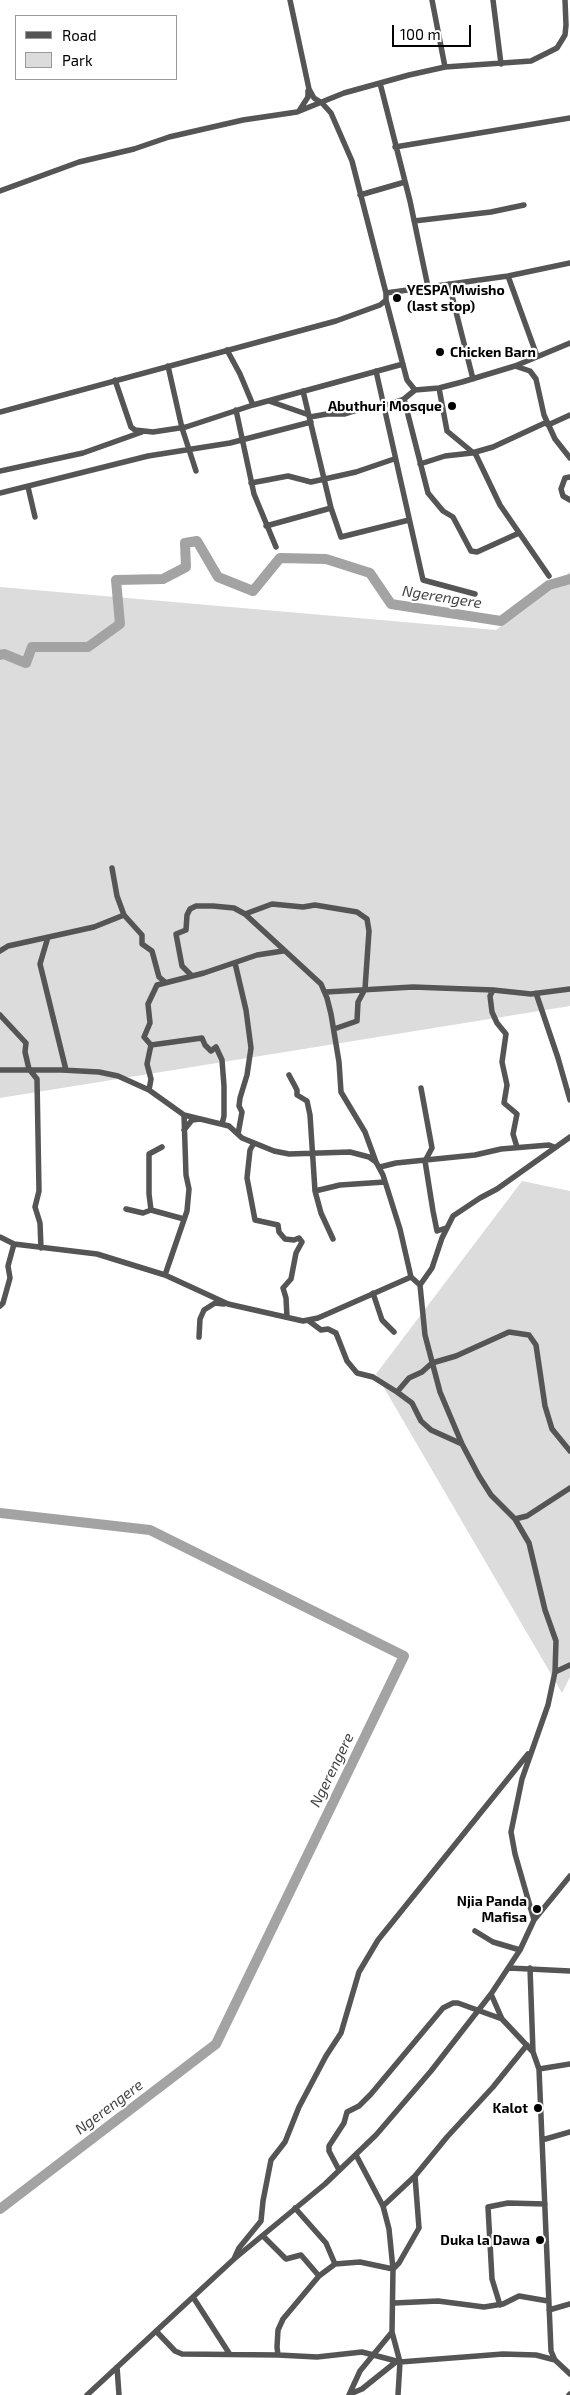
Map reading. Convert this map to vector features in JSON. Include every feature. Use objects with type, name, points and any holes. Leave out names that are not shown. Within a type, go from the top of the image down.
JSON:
[{"type":"street","points":[[290,0],[309,89],[314,98],[322,102],[331,113],[352,160],[408,384],[415,390]]},
{"type":"street","points":[[432,0],[445,67]]},
{"type":"street","points":[[494,0],[501,64]]},
{"type":"street","points":[[0,191],[79,162],[134,149],[169,137],[243,120],[297,112],[380,83],[445,67],[531,61],[556,48],[565,35],[568,14],[565,0]]},
{"type":"street","points":[[380,83],[405,182],[428,286]]},
{"type":"street","points":[[297,112],[308,97],[309,89]]},
{"type":"street","points":[[395,147],[570,118]]},
{"type":"street","points":[[360,195],[405,182]]},
{"type":"street","points":[[414,221],[491,212],[524,205]]},
{"type":"street","points":[[386,292],[508,276],[570,263]]},
{"type":"street","points":[[508,276],[537,356]]},
{"type":"street","points":[[449,284],[473,379]]},
{"type":"street","points":[[0,412],[336,321],[380,305],[386,300]]},
{"type":"street","points":[[0,493],[148,456],[243,440],[327,414],[346,414],[364,408],[383,406],[404,399],[415,390],[439,388],[473,379],[515,366],[569,345]]},
{"type":"street","points":[[227,350],[253,405]]},
{"type":"street","points":[[115,380],[131,427],[135,430],[144,431],[182,428],[253,405],[403,364]]},
{"type":"street","points":[[168,366],[182,428],[196,471]]},
{"type":"street","points":[[515,366],[530,371],[536,379],[547,424],[569,455]]},
{"type":"street","points":[[376,371],[394,459],[423,580],[475,594]]},
{"type":"street","points":[[439,388],[447,430],[476,456],[500,505],[549,576]]},
{"type":"street","points":[[303,391],[331,508],[340,535],[343,537],[409,520]]},
{"type":"street","points":[[404,399],[428,493],[443,511],[453,517],[471,552],[477,552],[519,533]]},
{"type":"street","points":[[269,401],[310,418]]},
{"type":"street","points":[[236,410],[251,483],[266,526],[276,547]]},
{"type":"street","points":[[420,464],[446,456],[472,453],[493,447],[570,415]]},
{"type":"street","points":[[0,471],[83,453],[144,431]]},
{"type":"street","points":[[251,483],[288,476],[307,482],[325,479],[394,459]]},
{"type":"street","points":[[570,477],[565,478],[561,486],[563,496],[570,500]]},
{"type":"street","points":[[28,487],[36,517]]},
{"type":"street","points":[[266,526],[331,508]]},
{"type":"street","points":[[112,868],[117,896],[124,916],[142,935],[142,944],[152,951],[159,977],[148,1004],[150,1023],[144,1037],[151,1045]]},
{"type":"street","points":[[245,914],[272,904],[303,907],[315,905],[357,912],[367,919],[369,931],[365,989],[358,1002],[356,1021],[334,1029]]},
{"type":"street","points":[[192,976],[182,966],[176,934],[186,930],[187,915],[190,909],[196,906],[213,906],[234,908],[245,914],[321,984],[326,992],[334,1029],[341,1092],[365,1132],[385,1182],[400,1229],[411,1277],[420,1285]]},
{"type":"street","points":[[0,950],[8,946],[94,927],[124,916]]},
{"type":"street","points":[[48,938],[40,964],[52,1006],[66,1070]]},
{"type":"street","points":[[157,985],[235,963],[256,954],[283,950]]},
{"type":"street","points":[[235,963],[246,1010],[251,1048],[247,1075],[240,1098],[239,1106],[242,1112],[238,1134]]},
{"type":"street","points":[[159,977],[165,982]]},
{"type":"street","points":[[326,992],[413,987],[536,993],[570,989]]},
{"type":"street","points":[[493,990],[490,996],[492,1012],[497,1023],[506,1034],[502,1062],[507,1086],[504,1103],[517,1114],[513,1134],[517,1147]]},
{"type":"street","points":[[536,993],[570,1100]]},
{"type":"street","points":[[0,1015],[26,1043],[25,1052],[28,1069],[37,1080],[39,1191],[35,1207],[40,1222],[42,1248]]},
{"type":"street","points":[[151,1045],[202,1038],[205,1046],[211,1051],[216,1047],[222,1060],[224,1116],[222,1124]]},
{"type":"street","points":[[149,1090],[151,1079],[147,1064],[151,1045]]},
{"type":"street","points":[[0,1070],[66,1070],[99,1072],[118,1076],[149,1090],[184,1115],[229,1126],[242,1138],[274,1151],[312,1154],[350,1152],[362,1155],[378,1164],[425,1161],[517,1147],[554,1147]]},
{"type":"street","points":[[289,1075],[297,1090],[297,1095],[307,1101],[315,1191],[321,1213],[333,1239]]},
{"type":"street","points":[[421,1088],[432,1148],[425,1161],[437,1231],[446,1228]]},
{"type":"street","points":[[165,1275],[184,1219],[189,1189],[184,1115]]},
{"type":"street","points":[[184,1130],[192,1120],[202,1119]]},
{"type":"street","points":[[234,2259],[239,2248],[259,2225],[262,2218],[263,2201],[271,2160],[285,2142],[299,2108],[326,2056],[341,2033],[359,1972],[378,1940],[524,1760],[542,1728],[556,1672],[557,1648],[554,1630],[545,1610],[529,1543],[515,1519],[491,1495],[462,1444],[440,1392],[425,1335],[420,1285],[435,1262],[446,1228],[457,1213],[498,1189],[570,1137]]},
{"type":"street","points":[[254,1143],[250,1150],[247,1178],[256,1220],[278,1225],[279,1232],[285,1239],[294,1240],[299,1238],[302,1242],[296,1253],[291,1280],[283,1288],[286,1298],[287,1317]]},
{"type":"street","points":[[151,1210],[148,1194],[149,1154],[162,1147]]},
{"type":"street","points":[[315,1191],[340,1185],[385,1182]]},
{"type":"street","points":[[126,1209],[143,1212],[151,1210],[184,1219]]},
{"type":"street","points":[[0,1237],[14,1244],[97,1254],[165,1275],[228,1304],[309,1321],[321,1330],[328,1329],[336,1333],[347,1361],[357,1374],[373,1377],[397,1392],[412,1402],[421,1421],[431,1430],[462,1444]]},
{"type":"street","points":[[0,1306],[3,1304],[10,1278],[8,1266],[14,1244]]},
{"type":"street","points":[[309,1321],[411,1277]]},
{"type":"street","points":[[373,1294],[382,1320],[394,1332]]},
{"type":"street","points":[[199,1337],[200,1319],[204,1310],[215,1304],[228,1304]]},
{"type":"street","points":[[397,1392],[409,1378],[422,1372],[432,1364],[456,1356],[509,1332],[529,1335],[536,1344],[545,1406],[552,1429],[570,1451]]},
{"type":"street","points":[[515,1519],[527,1516],[570,1488]]},
{"type":"street","points":[[556,1672],[570,1665]]},
{"type":"street","points":[[534,1744],[522,1779],[511,1832],[515,1854],[534,1920]]},
{"type":"street","points":[[87,2395],[234,2259],[356,2155],[431,2071],[491,1994],[520,1950],[534,1920],[570,1876]]},
{"type":"street","points":[[475,1931],[490,1941],[520,1950]]},
{"type":"street","points":[[509,1968],[570,1972]]},
{"type":"street","points":[[530,1968],[532,2052]]},
{"type":"street","points":[[491,1994],[502,2019],[527,2045],[532,2052],[538,2069],[551,2351],[555,2360],[570,2374]]},
{"type":"street","points":[[339,2170],[329,2151],[329,2146],[344,2123],[347,2112],[359,2106],[371,2094],[443,2008],[453,2003],[458,2003],[502,2019]]},
{"type":"street","points":[[383,2206],[416,2176],[447,2137],[493,2087],[527,2045]]},
{"type":"street","points":[[538,2069],[570,2064]]},
{"type":"street","points":[[542,2140],[570,2132]]},
{"type":"street","points":[[356,2155],[383,2206],[389,2229],[394,2269],[392,2332],[399,2361],[398,2395]]},
{"type":"street","points":[[394,2269],[419,2228],[416,2176]]},
{"type":"street","points":[[500,2305],[492,2279],[488,2207],[508,2203],[545,2204]]},
{"type":"street","points":[[295,2208],[326,2243],[335,2264]]},
{"type":"street","points":[[259,2225],[268,2230]]},
{"type":"street","points":[[263,2236],[286,2259],[301,2256],[319,2276]]},
{"type":"street","points":[[278,2355],[277,2335],[279,2325],[319,2276],[335,2264],[360,2262],[394,2269]]},
{"type":"street","points":[[394,2303],[438,2301],[484,2307],[500,2305],[520,2296],[548,2301]]},
{"type":"street","points":[[194,2297],[230,2353]]},
{"type":"street","points":[[549,2310],[570,2304]]},
{"type":"street","points":[[156,2331],[179,2353],[317,2357],[356,2352],[374,2354],[399,2361],[503,2354],[536,2355],[555,2360]]},
{"type":"street","points":[[350,2394],[360,2371],[392,2332]]},
{"type":"street","points":[[350,2394],[370,2384],[399,2361]]},
{"type":"street","points":[[117,2367],[119,2395]]},
{"type":"green space","points":[[570,572],[570,1006],[0,1098],[0,587],[496,630]]},
{"type":"green space","points":[[522,1181],[570,1191],[570,1677],[562,1693],[376,1374]]},
{"type":"waterway","name":"Ngerengere","points":[[0,655],[4,654],[26,663],[32,647],[88,647],[120,624],[116,580],[163,579],[186,567],[185,543],[197,541],[218,577],[253,591],[280,558],[326,559],[370,573],[391,604],[501,621],[549,585],[570,579]]},
{"type":"waterway","name":"Ngerengere","points":[[0,1513],[150,1530],[404,1656],[216,2044],[0,2209]]},
{"type":"place","name":"YESPA Mwisho (last stop)","points":[[397,298]]},
{"type":"place","name":"Chicken Barn","points":[[440,352]]},
{"type":"place","name":"Abuthuri Mosque","points":[[452,406]]},
{"type":"place","name":"Njia Panda Mafisa","points":[[537,1909]]},
{"type":"place","name":"Kalot","points":[[538,2108]]},
{"type":"place","name":"Duka la Dawa","points":[[540,2240]]}]
